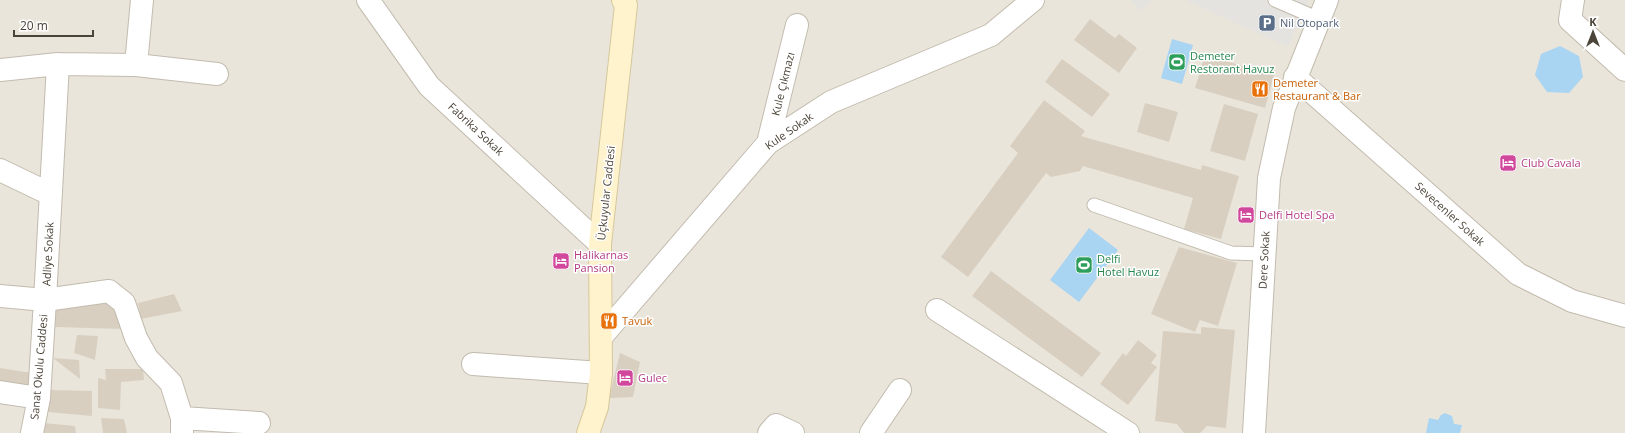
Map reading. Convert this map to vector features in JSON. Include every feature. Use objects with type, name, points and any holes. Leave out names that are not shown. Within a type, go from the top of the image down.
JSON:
[{"type":"street","points":[[136,65],[142,0]]},
{"type":"street","name":"Fabrika Sokak","points":[[368,0],[429,86],[600,244]]},
{"type":"street","name":"Kule Sokak","points":[[602,336],[768,142],[831,102],[991,35],[1033,0]]},
{"type":"street","points":[[1573,0],[1570,20],[1625,70]]},
{"type":"street","name":"Üçkuyular Caddesi","points":[[588,433],[597,407],[601,374],[602,336],[600,244],[626,2]]},
{"type":"street","name":"Dere Sokak","points":[[1254,433],[1268,178],[1284,108],[1323,10]]},
{"type":"street","name":"Kule Çıkmazı","points":[[768,142],[798,25]]},
{"type":"street","points":[[0,70],[58,64],[136,65],[217,74]]},
{"type":"street","name":"Adliye Sokak","points":[[58,64],[45,300],[109,290],[124,303],[136,338],[147,358],[171,383],[182,426],[259,423]]},
{"type":"street","name":"Sevecenler Sokak","points":[[1296,77],[1518,274],[1572,301],[1625,316]]},
{"type":"street","points":[[0,170],[50,194]]},
{"type":"street","points":[[0,296],[45,300]]},
{"type":"street","name":"Sanat Okulu Caddesi","points":[[32,433],[39,398],[45,300]]},
{"type":"street","points":[[937,310],[1128,433]]},
{"type":"street","points":[[473,364],[601,374]]},
{"type":"street","points":[[871,433],[900,390]]},
{"type":"street","points":[[0,392],[39,398]]},
{"type":"street","points":[[769,433],[776,424],[793,433]]},
{"type":"lane","points":[[1275,0],[1323,10]]},
{"type":"lane","points":[[1094,204],[1231,253],[1264,254]]},
{"type":"shaded area","points":[[0,0],[1625,0],[1625,433],[0,433]]},
{"type":"shaded area","points":[[1130,0],[1152,0],[1141,11]]},
{"type":"shaded area","name":"Nil Otopark","points":[[1185,0],[1309,0],[1288,47]]},
{"type":"water","name":"Demeter Restorant Havuz","points":[[1172,39],[1193,45],[1182,84],[1161,78]]},
{"type":"water","points":[[1560,46],[1579,56],[1583,77],[1569,93],[1547,92],[1535,75],[1541,54]]},
{"type":"water","name":"Delfi Hotel Havuz","points":[[1089,228],[1118,250],[1079,302],[1050,280]]},
{"type":"water","points":[[1445,413],[1452,416],[1454,424],[1462,425],[1460,433],[1426,433],[1429,418],[1438,420],[1441,415]]},
{"type":"building","points":[[1090,19],[1115,38],[1119,34],[1137,48],[1119,73],[1074,40]]},
{"type":"building","points":[[1205,55],[1274,75],[1265,108],[1195,88]]},
{"type":"building","points":[[1062,59],[1110,94],[1092,117],[1045,82]]},
{"type":"building","points":[[1044,100],[1085,131],[1081,136],[1201,170],[1202,165],[1239,176],[1221,239],[1184,229],[1193,198],[1083,166],[1080,171],[1051,177],[1046,173],[968,277],[941,257],[1018,153],[1010,146]]},
{"type":"building","points":[[1145,103],[1178,112],[1169,142],[1137,132]]},
{"type":"building","points":[[1224,104],[1258,114],[1245,161],[1210,151]]},
{"type":"building","points":[[1179,247],[1237,263],[1218,326],[1200,320],[1195,332],[1151,314]]},
{"type":"building","points":[[991,271],[1101,353],[1082,377],[972,296]]},
{"type":"building","points":[[174,294],[182,311],[141,319],[138,303]]},
{"type":"building","points":[[56,302],[118,304],[124,329],[55,327]]},
{"type":"building","points":[[1201,327],[1235,330],[1226,428],[1207,426],[1200,433],[1184,433],[1177,424],[1155,421],[1163,331],[1201,334]]},
{"type":"building","points":[[77,335],[98,336],[95,360],[74,353]]},
{"type":"building","points":[[1138,340],[1157,355],[1151,363],[1157,367],[1128,405],[1100,384],[1123,353],[1126,356]]},
{"type":"building","name":"Gulec","points":[[620,353],[640,362],[633,397],[609,398]]},
{"type":"building","points":[[53,358],[79,360],[80,379]]},
{"type":"building","points":[[0,368],[32,373],[33,392],[0,387]]},
{"type":"building","points":[[105,369],[143,369],[144,380],[121,382],[120,410],[98,408],[98,378],[106,380]]},
{"type":"building","points":[[48,390],[92,391],[92,416],[48,412]]},
{"type":"building","points":[[101,418],[124,419],[127,433],[103,433]]},
{"type":"building","points":[[44,423],[75,426],[76,433],[44,433]]},
{"type":"place","name":"Nil Otopark","points":[[1267,23]]},
{"type":"place","name":"Demeter Restorant Havuz","points":[[1177,62]]},
{"type":"place","name":"Demeter Restaurant & Bar","points":[[1260,89]]},
{"type":"place","name":"Club Cavala","points":[[1508,163]]},
{"type":"place","name":"Delfi Hotel Spa","points":[[1246,215]]},
{"type":"place","name":"Halikarnas Pansion","points":[[561,261]]},
{"type":"place","name":"Delfi Hotel Havuz","points":[[1084,265]]},
{"type":"place","name":"Tavuk","points":[[609,321]]},
{"type":"place","name":"Gulec","points":[[625,378]]}]
